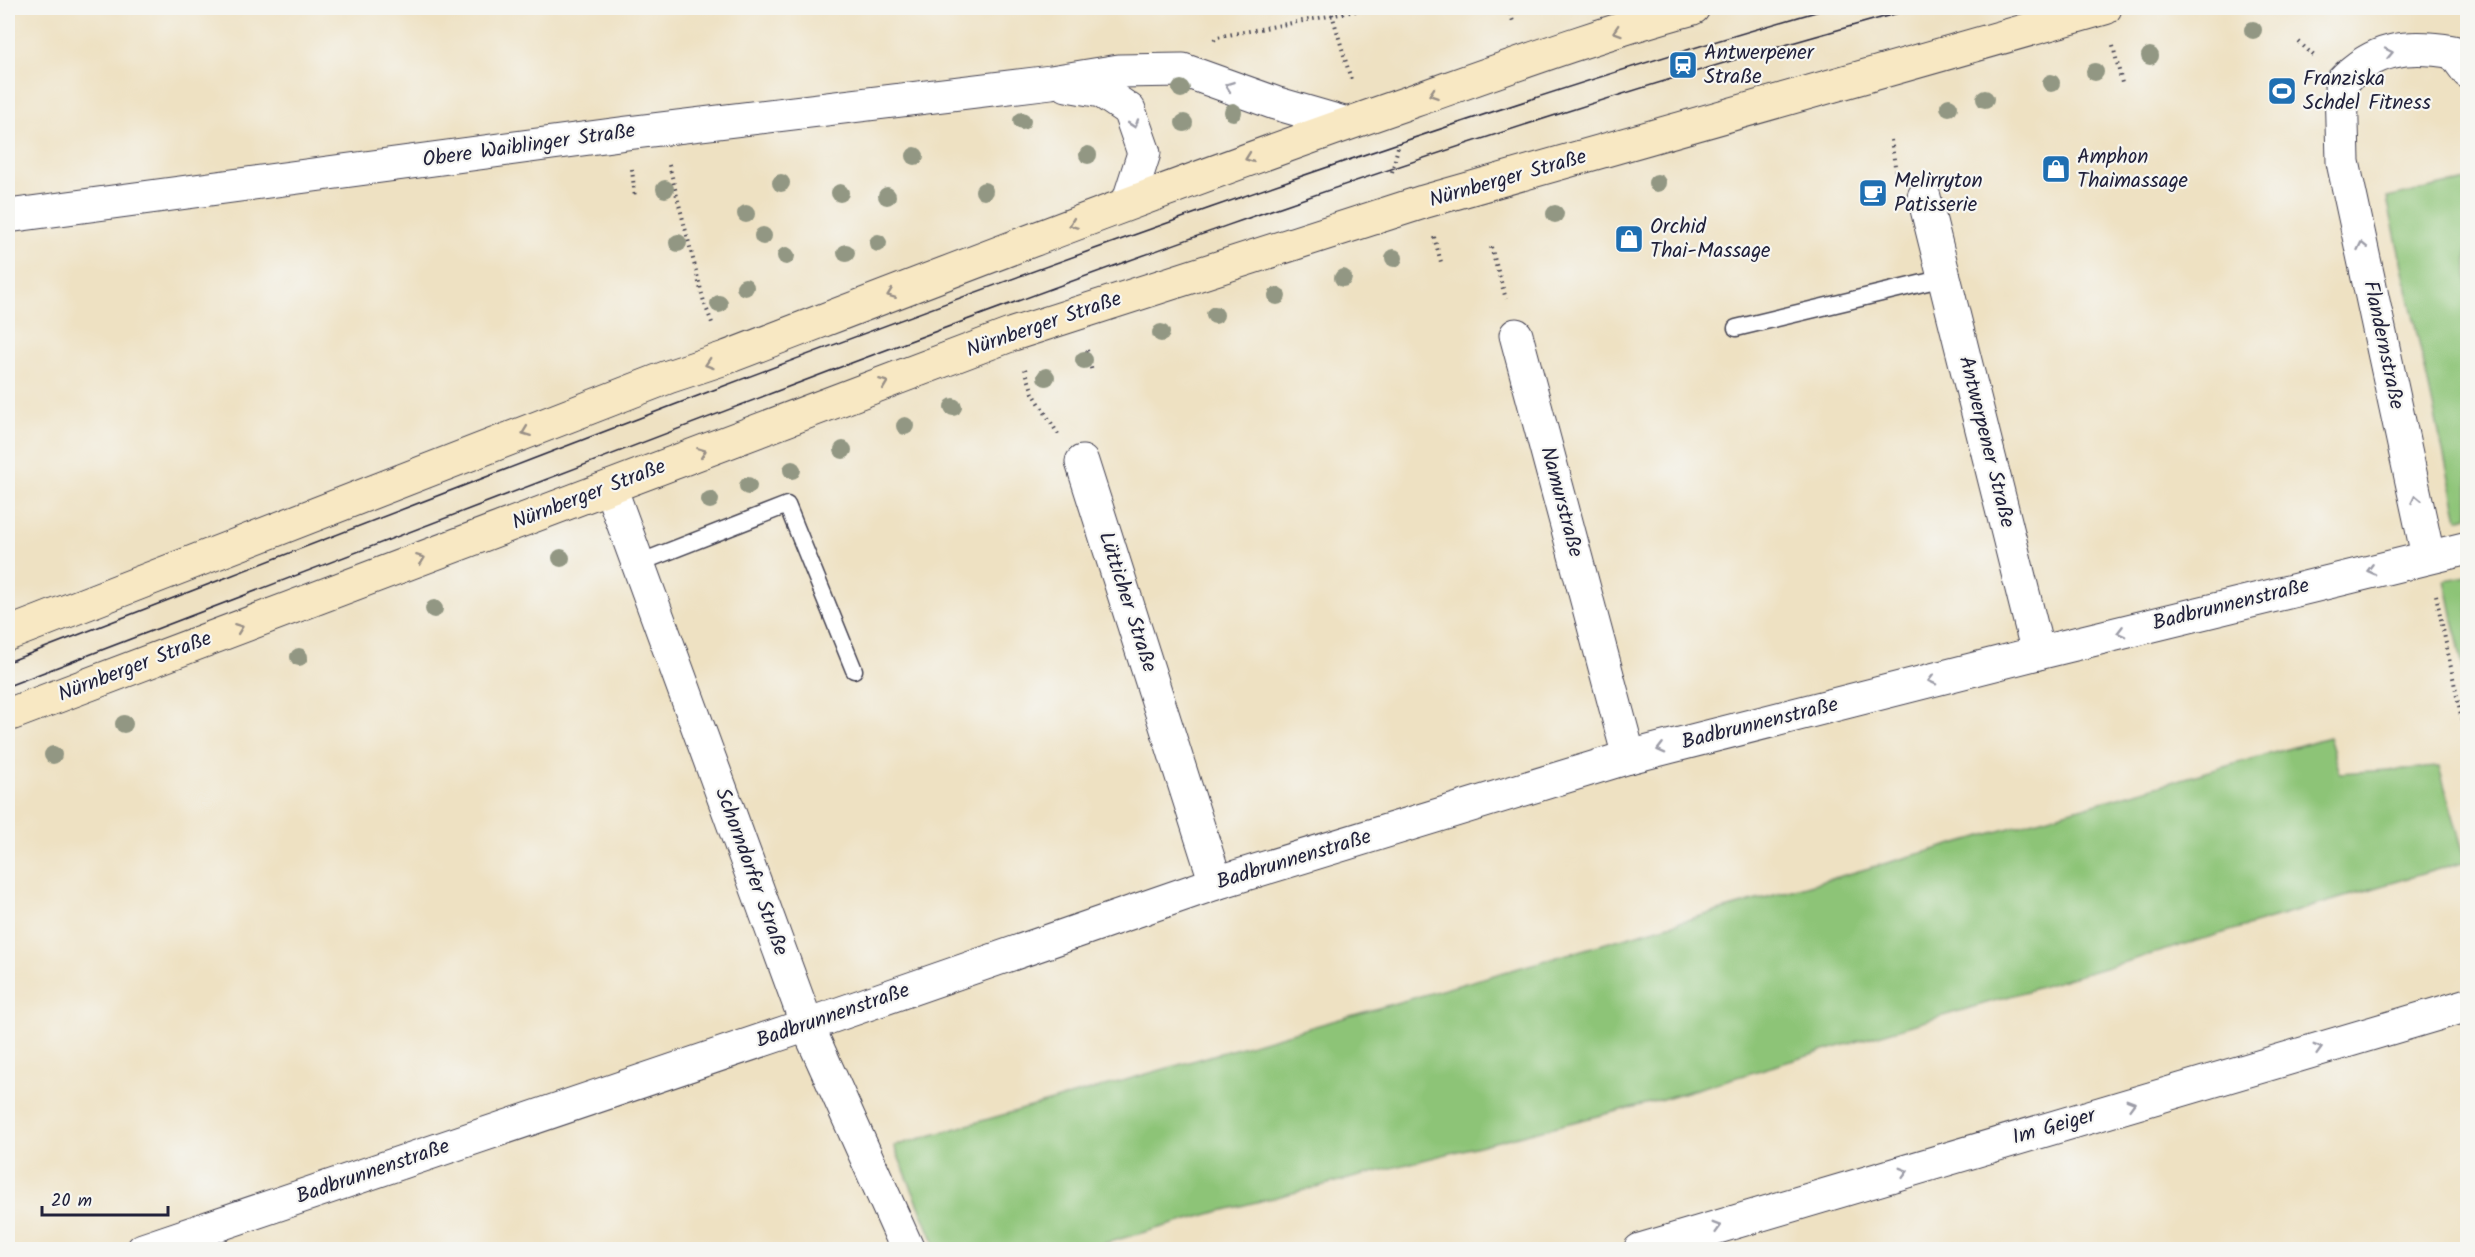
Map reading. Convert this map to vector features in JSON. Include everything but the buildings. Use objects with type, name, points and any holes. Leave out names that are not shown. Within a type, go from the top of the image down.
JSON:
[{"type":"main road","points":[[8,634],[668,377],[725,358],[1128,203],[1540,56],[1693,8]]},
{"type":"main road","name":"Nürnberger Straße","points":[[8,715],[1013,334],[1423,202],[2105,8]]},
{"type":"street","name":"Flandernstraße","points":[[2428,556],[2343,162],[2341,83],[2353,70],[2383,53],[2424,47],[2452,52],[2468,72]]},
{"type":"street","name":"Obere Waiblinger Straße","points":[[8,216],[664,129],[1051,82],[1119,71],[1183,70],[1275,103],[1354,121]]},
{"type":"street","name":"Obere Waiblinger Straße","points":[[1051,82],[1101,91],[1129,110],[1144,153],[1128,203]]},
{"type":"street","name":"Antwerpener Straße","points":[[1924,197],[2038,653]]},
{"type":"street","name":"Namurstraße","points":[[1516,334],[1629,757]]},
{"type":"street","name":"Lütticher Straße","points":[[1082,462],[1216,883]]},
{"type":"street","name":"Schorndorfer Straße","points":[[610,487],[807,1025],[908,1250]]},
{"type":"street","name":"Badbrunnenstraße","points":[[143,1250],[807,1025],[1216,883],[1629,757],[2038,653],[2468,548]]},
{"type":"street","name":"Im Geiger","points":[[1640,1250],[2468,1005]]},
{"type":"lane","points":[[1736,328],[1944,278]]},
{"type":"lane","points":[[639,563],[787,505],[854,670]]},
{"type":"path","points":[[1183,70],[1217,37],[1372,8]]},
{"type":"path","points":[[1332,14],[1354,121]]},
{"type":"path","points":[[664,129],[670,168],[704,302]]},
{"type":"path","points":[[1491,248],[1516,334]]},
{"type":"path","points":[[1013,334],[1032,393],[1053,429],[1082,462]]},
{"type":"path","points":[[2428,556],[2468,750]]},
{"type":"green space","points":[[2467,180],[2468,516],[2458,519],[2387,198]]},
{"type":"green space","points":[[2468,576],[2467,687],[2445,580]]},
{"type":"green space","points":[[2329,737],[2340,773],[2439,767],[2466,861],[1649,1103],[1213,1213],[1084,1249],[937,1249],[894,1146]]},
{"type":"tram line","points":[[8,662],[607,430],[1059,262],[1287,181],[1518,103],[1830,8]]},
{"type":"tram line","points":[[8,686],[888,349],[1228,225],[1570,110],[1743,57],[1917,8]]},
{"type":"place","name":"Antwerpener Straße","points":[[1683,65]]},
{"type":"place","name":"Franziska Schdel Fitness","points":[[2282,91]]},
{"type":"place","name":"Amphon Thaimassage","points":[[2056,169]]},
{"type":"place","name":"Melirryton Patisserie","points":[[1873,193]]},
{"type":"place","name":"Orchid Thai-Massage","points":[[1629,239]]}]
